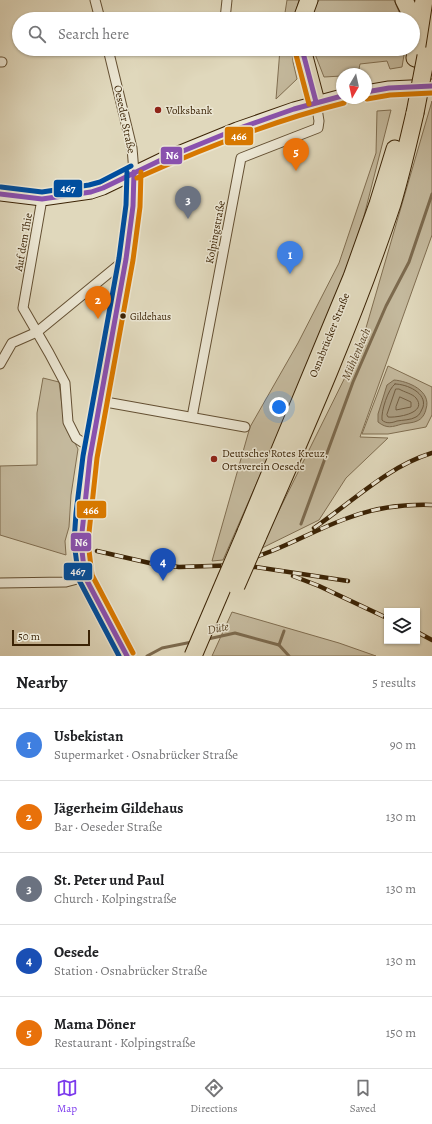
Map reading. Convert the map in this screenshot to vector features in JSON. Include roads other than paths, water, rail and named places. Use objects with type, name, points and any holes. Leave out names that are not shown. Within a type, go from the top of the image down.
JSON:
[{"type":"highway","points":[[305,12],[309,0]]},
{"type":"highway","points":[[404,0],[409,12]]},
{"type":"highway","name":"Osnabrücker Straße","points":[[424,0],[424,53]]},
{"type":"highway","name":"Osnabrücker Straße","points":[[193,656],[252,535],[293,456],[360,296],[392,203],[410,113],[432,17]]},
{"type":"highway","points":[[420,44],[424,53]]},
{"type":"highway","points":[[304,56],[316,102]]},
{"type":"highway","name":"Osnabrücker Straße","points":[[205,656],[252,535]]},
{"type":"street","points":[[95,0],[98,12]]},
{"type":"street","points":[[226,12],[227,0]]},
{"type":"street","name":"Oeseder Straße","points":[[110,56],[132,148],[134,172],[133,206],[126,259],[92,444],[81,542],[85,576],[127,656]]},
{"type":"street","points":[[372,91],[390,88],[432,86]]},
{"type":"street","points":[[0,194],[42,199],[91,192],[103,188],[161,160],[237,129],[316,102],[336,97]]},
{"type":"street","name":"Kolpingstraße","points":[[192,417],[242,158],[318,128],[319,121],[316,102]]},
{"type":"street","name":"Auf dem Thie","points":[[42,199],[23,308],[65,383],[68,422],[76,438],[82,442],[92,444]]},
{"type":"street","points":[[0,364],[12,343],[37,332],[126,259]]},
{"type":"street","points":[[100,401],[245,427]]},
{"type":"street","points":[[0,583],[66,582],[85,576]]},
{"type":"water","points":[[394,380],[406,382],[418,388],[426,397],[427,403],[426,411],[419,420],[390,427],[384,426],[378,422],[378,414],[387,385]]},
{"type":"waterway","name":"Mühlenbach","points":[[301,524],[353,382],[386,306],[409,262],[432,194]]},
{"type":"waterway","name":"Mühlenbach","points":[[279,645],[284,631]]},
{"type":"waterway","name":"Düte","points":[[208,639],[235,633],[279,645],[289,656]]},
{"type":"waterway","name":"Düte","points":[[147,656],[162,648],[192,642]]},
{"type":"railway","points":[[314,528],[385,476],[416,459],[432,453]]},
{"type":"railway","points":[[237,562],[279,548],[331,524],[366,512],[399,506],[432,505]]},
{"type":"railway","points":[[97,551],[154,564],[179,567],[242,565],[348,581]]},
{"type":"railway","points":[[293,576],[319,586],[384,617]]},
{"type":"railway","points":[[420,634],[432,640]]},
{"type":"place","name":"Volksbank","points":[[158,110]]},
{"type":"place","name":"Mama Döner","points":[[296,171]]},
{"type":"place","name":"St. Peter und Paul","points":[[188,219]]},
{"type":"place","name":"Usbekistan","points":[[290,274]]},
{"type":"place","name":"Gildehaus","points":[[123,316]]},
{"type":"place","name":"Jägerheim Gildehaus","points":[[98,319]]},
{"type":"place","name":"Deutsches Rotes Kreuz, Ortsverein Oesede","points":[[214,459]]},
{"type":"place","name":"Oesede","points":[[163,581]]}]
